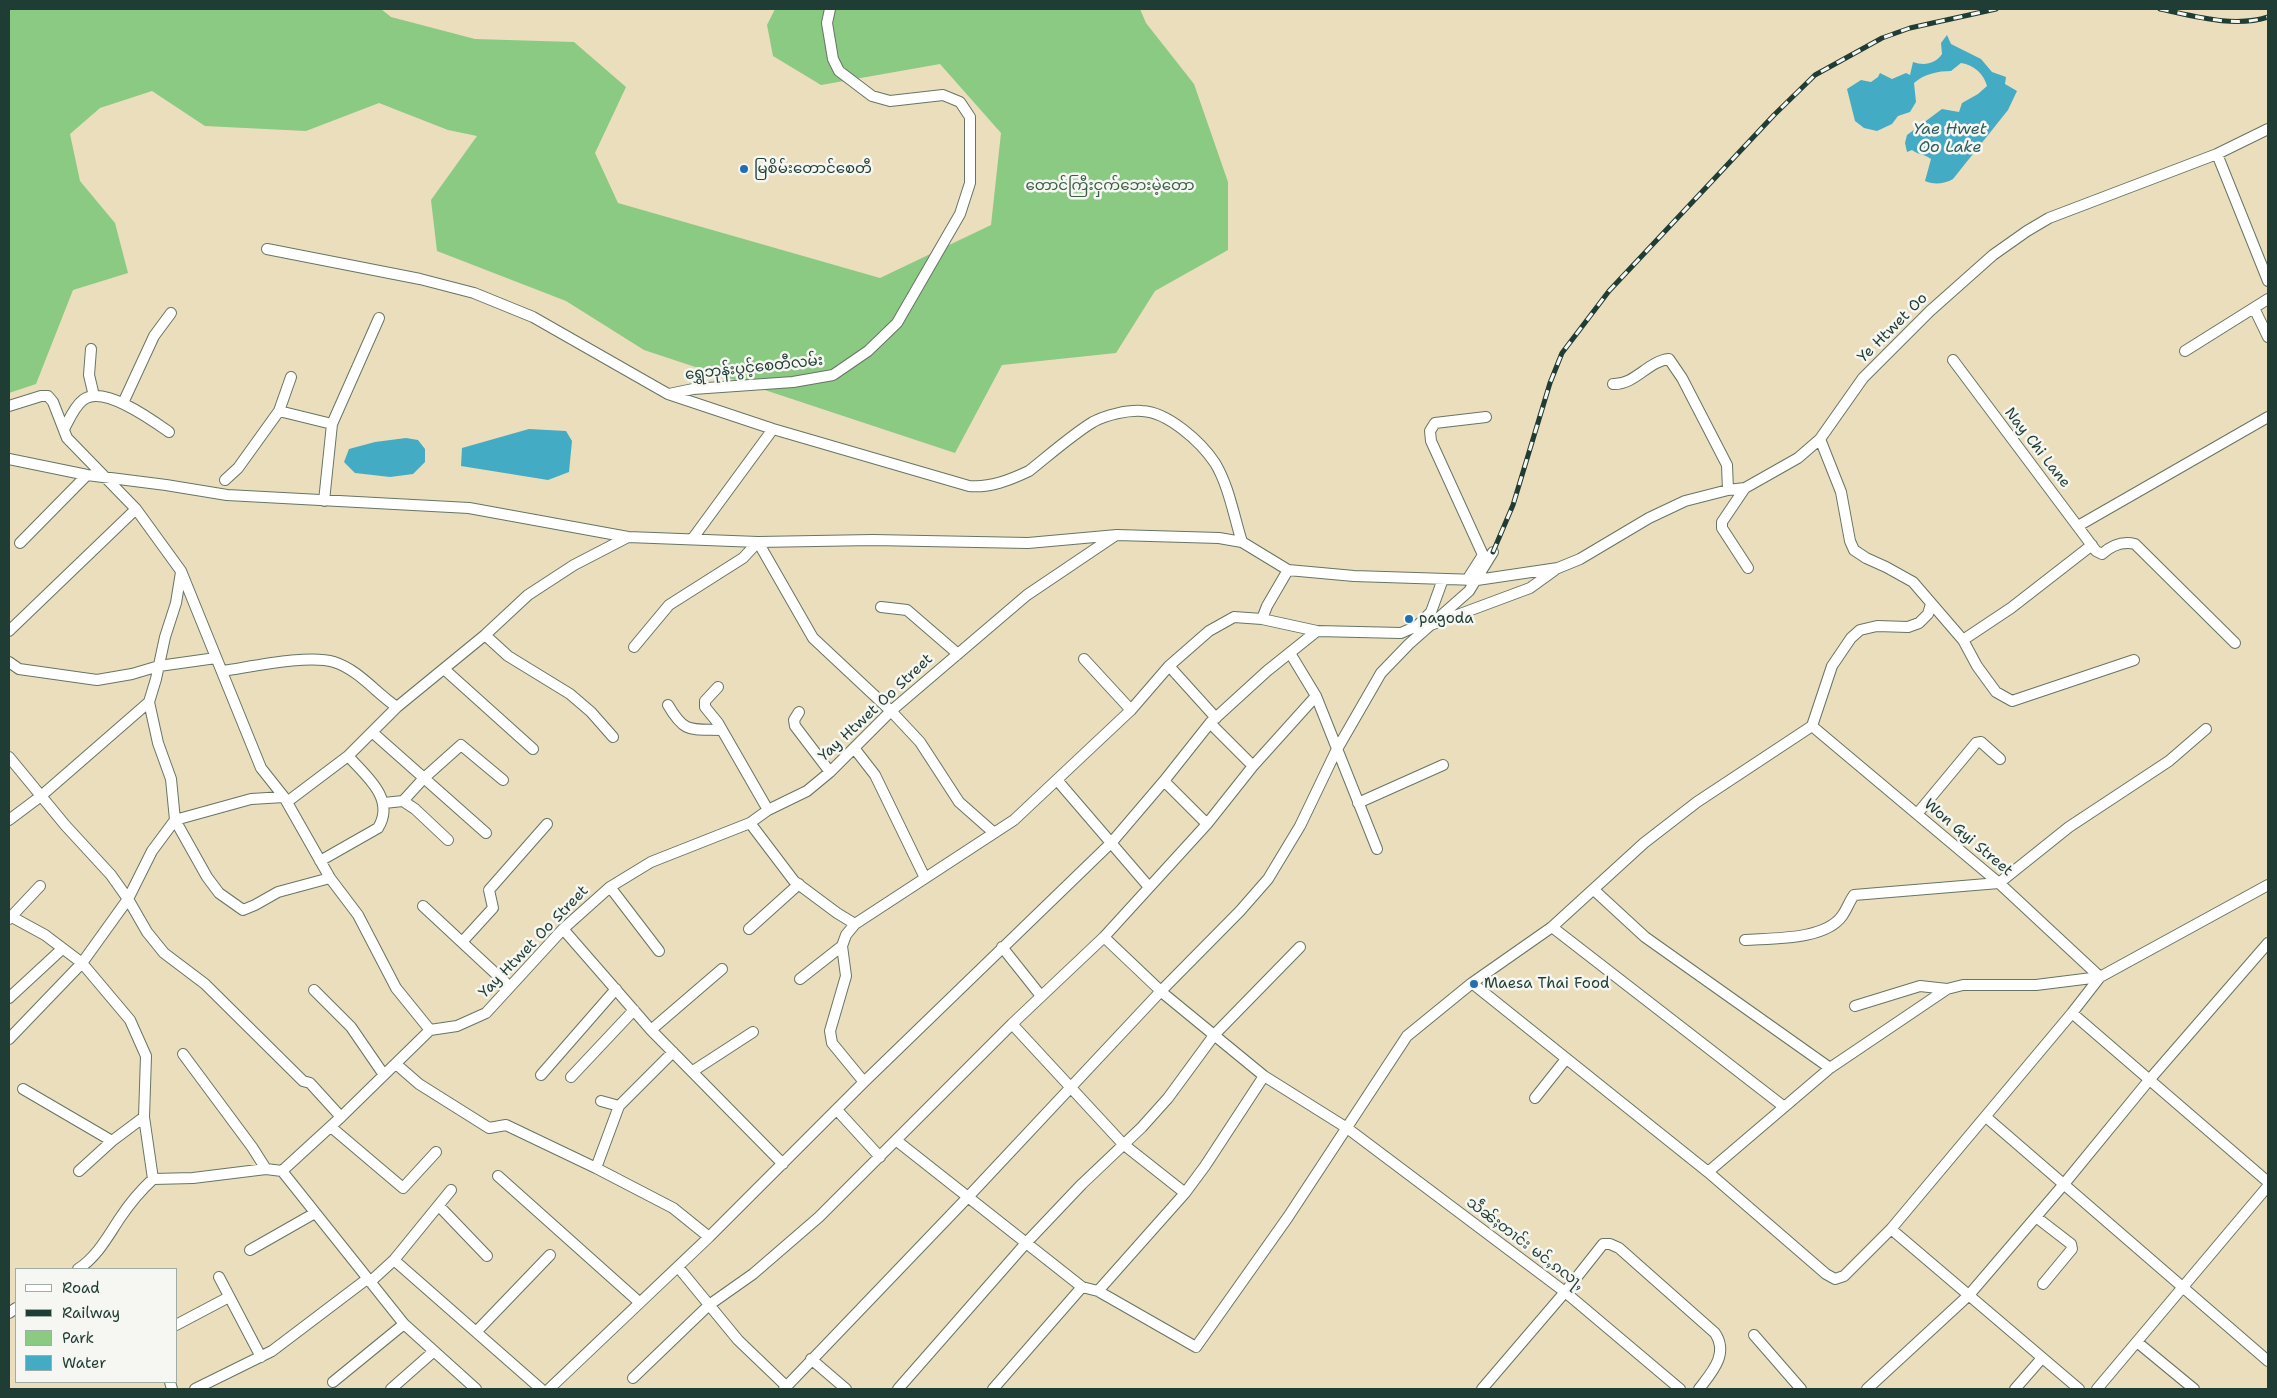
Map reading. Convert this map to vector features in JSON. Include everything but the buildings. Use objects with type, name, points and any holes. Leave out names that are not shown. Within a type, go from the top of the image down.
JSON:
[{"type":"street","name":"ရွှေဘုန်းပွင့်စေတီလမ်း","points":[[668,394],[693,389],[793,382],[833,375],[868,351],[897,323],[960,214],[970,183],[970,117],[960,102],[943,95],[890,101],[872,96],[839,71],[833,59],[827,23],[830,9]]},
{"type":"street","name":"Ye Htwet Oo","points":[[1558,568],[1580,559],[1649,518],[1684,501],[1728,490],[1745,488],[1798,458],[1820,439],[1863,378],[1930,311],[1993,255],[2027,231],[2050,218],[2217,154],[2268,129]]},
{"type":"street","points":[[2217,154],[2268,281]]},
{"type":"street","points":[[267,249],[420,279],[474,293],[533,317],[615,362],[668,394],[773,429],[969,486],[984,488],[1029,470],[1094,422],[1123,412],[1143,410],[1163,418],[1187,432],[1201,444],[1215,464],[1223,481],[1242,542]]},
{"type":"street","points":[[2185,351],[2268,299]]},
{"type":"street","points":[[2254,308],[2268,337]]},
{"type":"street","points":[[123,403],[154,336],[171,313]]},
{"type":"street","points":[[324,501],[332,424],[380,318]]},
{"type":"street","points":[[91,349],[89,375],[94,396]]},
{"type":"street","points":[[1613,384],[1625,383],[1661,359],[1669,359],[1682,378],[1727,465],[1728,490]]},
{"type":"street","name":"Nay Chi Lane","points":[[1953,360],[1996,420],[2099,554],[2117,544],[2126,542],[2134,544],[2235,643]]},
{"type":"street","points":[[225,480],[238,468],[279,411],[292,377]]},
{"type":"street","points":[[9,406],[41,396],[48,396],[53,402],[67,438],[136,509],[181,571],[261,768],[286,799],[330,878],[358,915],[396,988],[430,1030],[331,1127],[282,1171]]},
{"type":"street","points":[[64,429],[76,407],[84,399],[94,396],[123,403],[149,417],[169,432]]},
{"type":"street","points":[[279,411],[332,424]]},
{"type":"street","points":[[1472,580],[1483,555],[1431,441],[1430,431],[1435,423],[1486,417]]},
{"type":"street","points":[[2078,526],[2268,417]]},
{"type":"street","points":[[694,538],[773,429]]},
{"type":"street","points":[[1820,439],[1841,492],[1850,541],[1854,550],[1913,582],[1926,594],[1930,604],[1963,640],[1977,666],[1996,692],[2012,701],[2134,660]]},
{"type":"street","points":[[9,459],[86,475],[226,495],[469,508],[628,537],[694,538],[758,542],[873,540],[1028,543],[1117,535],[1219,538],[1242,542],[1288,570],[1354,576],[1472,580],[1558,568]]},
{"type":"street","points":[[20,542],[86,475]]},
{"type":"street","points":[[1745,488],[1722,522],[1722,528],[1748,568]]},
{"type":"street","points":[[9,631],[136,509]]},
{"type":"street","name":"Yay Htwet Oo Street","points":[[430,1030],[457,1026],[486,1013],[563,929],[610,886],[651,862],[750,823],[768,810],[807,791],[830,772],[891,711],[1027,595],[1117,535]]},
{"type":"street","points":[[9,1039],[82,963],[128,899],[152,851],[175,820],[251,799],[286,799],[348,756],[397,706],[485,635],[528,595],[574,565],[628,537]]},
{"type":"street","points":[[634,647],[669,605],[743,558],[758,542]]},
{"type":"street","points":[[758,542],[813,638],[891,711],[920,742],[959,802],[993,832]]},
{"type":"street","points":[[1963,640],[2012,608],[2092,545]]},
{"type":"street","points":[[678,1267],[738,1340],[785,1388],[968,1197],[1161,991],[1240,911],[1268,879],[1300,826],[1336,751],[1381,673],[1428,626],[1458,602],[1493,552]]},
{"type":"street","points":[[864,1082],[832,1043],[830,1031],[846,976],[842,946],[846,935],[855,924],[1014,820],[1131,710],[1169,666],[1209,631],[1234,617],[1262,619],[1317,631],[1401,632],[1417,626],[1428,626],[1530,588],[1558,568]]},
{"type":"street","points":[[1262,619],[1267,606],[1288,570]]},
{"type":"street","points":[[181,571],[176,603],[164,638],[159,666],[148,702],[158,743],[171,779],[175,820],[207,877],[219,893],[243,910],[278,892],[330,878]]},
{"type":"street","points":[[1417,626],[1431,612],[1443,579]]},
{"type":"street","points":[[897,1141],[1082,1286],[1098,1292],[1196,1347],[1288,1217],[1407,1036],[1472,983],[1552,927],[1644,843],[1697,802],[1812,726],[1832,666],[1851,638],[1867,627],[1908,627],[1914,625],[1928,614],[1930,604]]},
{"type":"street","points":[[880,606],[907,610],[958,654]]},
{"type":"street","points":[[549,1389],[709,1237],[864,1082],[1112,842],[1213,721],[1290,652],[1317,631]]},
{"type":"street","points":[[485,635],[508,656],[570,694],[591,712],[612,737]]},
{"type":"street","points":[[1290,652],[1316,696],[1336,751],[1377,849]]},
{"type":"street","points":[[9,662],[19,669],[27,671],[97,680],[132,674],[159,666],[216,658]]},
{"type":"street","points":[[223,671],[306,660],[334,662],[366,680],[397,706]]},
{"type":"street","points":[[1084,660],[1131,710]]},
{"type":"street","points":[[1169,666],[1213,721],[1253,766]]},
{"type":"street","points":[[444,669],[533,749]]},
{"type":"street","points":[[718,687],[705,701],[705,707],[722,730],[768,810]]},
{"type":"street","points":[[633,1378],[709,1305],[753,1274],[819,1218],[1012,1024],[1104,937],[1207,824],[1253,766],[1316,696]]},
{"type":"street","points":[[9,820],[41,796],[148,702]]},
{"type":"street","points":[[668,705],[676,720],[686,728],[722,730]]},
{"type":"street","points":[[799,712],[794,720],[795,726],[830,772]]},
{"type":"street","name":"Won Gyi Street","points":[[1812,726],[1999,883],[2100,977]]},
{"type":"street","points":[[1745,940],[1811,934],[1827,930],[1842,916],[1854,896],[1999,883],[2069,827],[2169,761],[2206,729]]},
{"type":"street","points":[[372,732],[486,833]]},
{"type":"street","points":[[1917,814],[1976,742],[1981,742],[2000,759]]},
{"type":"street","points":[[403,802],[424,778],[461,745],[503,780]]},
{"type":"street","points":[[854,748],[874,775],[924,878]]},
{"type":"street","points":[[320,861],[378,828],[384,819],[384,803],[375,785],[348,756]]},
{"type":"street","points":[[9,757],[77,840],[111,875],[128,899],[147,932],[164,953],[205,984],[303,1081],[310,1083],[341,1117]]},
{"type":"street","points":[[1358,804],[1443,765]]},
{"type":"street","points":[[1057,780],[1149,887]]},
{"type":"street","points":[[1164,781],[1207,824]]},
{"type":"street","points":[[384,803],[403,802],[415,810],[448,840]]},
{"type":"street","points":[[750,823],[794,880],[837,914],[855,924]]},
{"type":"street","points":[[462,942],[493,908],[489,890],[547,824]]},
{"type":"street","points":[[748,929],[799,884]]},
{"type":"street","points":[[1708,1172],[1783,1106],[1830,1068],[1947,989],[1963,985],[2036,985],[2100,977],[2268,885]]},
{"type":"street","points":[[40,886],[10,918],[45,935],[82,963],[130,1020],[146,1056],[144,1117],[153,1179]]},
{"type":"street","points":[[610,886],[659,952]]},
{"type":"street","points":[[1594,890],[1645,937],[1830,1068]]},
{"type":"street","points":[[423,906],[509,986]]},
{"type":"street","points":[[1552,927],[1783,1106]]},
{"type":"street","points":[[563,929],[651,1030],[783,1164]]},
{"type":"street","name":"သဵၼ်ႈတၢင်း မင်ႇၵလႃႇ","points":[[1104,937],[1161,991],[1264,1076],[1347,1128],[1565,1292],[1680,1389]]},
{"type":"street","points":[[1866,1389],[1969,1295],[2064,1184],[2150,1079],[2268,943]]},
{"type":"street","points":[[800,979],[842,946]]},
{"type":"street","points":[[1002,947],[1042,996]]},
{"type":"street","points":[[898,1389],[1026,1243],[1168,1098],[1215,1034],[1300,947]]},
{"type":"street","points":[[9,998],[62,949]]},
{"type":"street","points":[[651,1030],[722,969]]},
{"type":"street","points":[[1472,983],[1708,1172],[1826,1274],[1835,1279],[1844,1276],[1891,1228],[1986,1117],[2100,977]]},
{"type":"street","points":[[1855,1006],[1920,986],[1947,989]]},
{"type":"street","points":[[541,1075],[616,989]]},
{"type":"street","points":[[314,990],[351,1026],[384,1075]]},
{"type":"street","points":[[571,1078],[634,1010]]},
{"type":"street","points":[[2072,1013],[2268,1182]]},
{"type":"street","points":[[1012,1024],[1124,1144],[1184,1193]]},
{"type":"street","points":[[692,1071],[752,1032]]},
{"type":"street","points":[[596,1168],[619,1106],[673,1052]]},
{"type":"street","points":[[183,1054],[252,1146],[266,1169]]},
{"type":"street","points":[[1535,1098],[1566,1059]]},
{"type":"street","points":[[396,1064],[420,1084],[489,1128],[506,1125],[596,1168],[673,1208],[709,1237]]},
{"type":"street","points":[[1098,1292],[1205,1166],[1264,1076]]},
{"type":"street","points":[[23,1089],[112,1141]]},
{"type":"street","points":[[600,1101],[619,1106]]},
{"type":"street","points":[[837,1110],[880,1157]]},
{"type":"street","points":[[79,1171],[112,1141],[144,1117]]},
{"type":"street","points":[[1986,1117],[2268,1361]]},
{"type":"street","points":[[331,1127],[403,1188],[436,1152]]},
{"type":"street","points":[[80,1268],[85,1265],[108,1237],[134,1197],[153,1179],[193,1178],[266,1169],[282,1171],[404,1324],[476,1389]]},
{"type":"street","points":[[498,1176],[639,1302]]},
{"type":"street","points":[[2097,1389],[2268,1186]]},
{"type":"street","points":[[195,1389],[272,1351],[368,1281],[394,1260],[451,1190]]},
{"type":"street","points":[[439,1206],[487,1256]]},
{"type":"street","points":[[250,1250],[315,1213]]},
{"type":"street","points":[[2036,1217],[2071,1244],[2072,1250],[2043,1284]]},
{"type":"street","points":[[1891,1228],[2080,1389]]},
{"type":"street","points":[[1482,1389],[1565,1292],[1603,1244],[1610,1244],[1619,1248],[1714,1333],[1720,1341],[1720,1355],[1716,1367],[1699,1389]]},
{"type":"street","points":[[476,1332],[550,1255]]},
{"type":"street","points":[[394,1260],[541,1389]]},
{"type":"street","points":[[218,1277],[261,1357]]},
{"type":"street","points":[[993,1389],[1082,1286]]},
{"type":"street","points":[[178,1324],[229,1297]]},
{"type":"street","points":[[332,1382],[404,1324]]},
{"type":"street","points":[[1754,1336],[1801,1389]]},
{"type":"street","points":[[2137,1342],[2194,1389]]},
{"type":"street","points":[[391,1389],[433,1352]]},
{"type":"street","points":[[2015,1389],[2042,1358]]},
{"type":"street","points":[[811,1359],[846,1389]]},
{"type":"green space","name":"တောင်ကြီးငှက်ဘေးမဲ့တော","points":[[9,9],[381,9],[391,17],[475,39],[574,42],[626,87],[595,153],[618,203],[880,278],[991,225],[1001,133],[940,64],[821,85],[773,56],[767,25],[775,9],[1140,9],[1146,23],[1194,84],[1228,182],[1228,250],[1155,291],[1116,353],[1002,365],[955,453],[644,350],[566,301],[437,251],[431,200],[477,136],[448,130],[379,103],[306,131],[205,126],[152,91],[100,108],[70,134],[80,181],[115,223],[128,273],[73,290],[36,384],[9,393]]},
{"type":"water","name":"Yae Hwet Oo Lake","points":[[1947,35],[1951,44],[1981,59],[1992,72],[2006,77],[2005,84],[2017,91],[2008,110],[1953,179],[1943,183],[1935,183],[1925,181],[1931,159],[1912,150],[1907,152],[1905,143],[1907,135],[1942,109],[1959,112],[1962,103],[1978,94],[1987,86],[1981,74],[1974,68],[1961,63],[1951,71],[1936,72],[1922,77],[1914,83],[1916,102],[1910,112],[1898,116],[1892,124],[1877,131],[1864,128],[1855,121],[1847,89],[1861,80],[1871,82],[1880,73],[1892,79],[1906,73],[1910,75],[1913,62],[1929,63],[1936,60],[1942,54],[1941,43]]},
{"type":"water","points":[[529,429],[566,431],[572,441],[569,472],[548,480],[461,466],[462,448]]},
{"type":"water","points":[[406,438],[418,440],[425,449],[425,462],[413,474],[390,477],[355,473],[344,462],[349,449],[375,442]]},
{"type":"railway","points":[[1493,552],[1513,505],[1550,383],[1562,353],[1609,291],[1774,115],[1815,75],[1882,38],[1910,28],[1996,9]]},
{"type":"railway","points":[[2160,9],[2214,20],[2242,21],[2268,17]]},
{"type":"place","name":"မြစိမ်းတောင်စေတီ","points":[[744,169]]},
{"type":"place","name":"pagoda","points":[[1409,619]]},
{"type":"place","name":"Maesa Thai Food","points":[[1474,984]]}]
